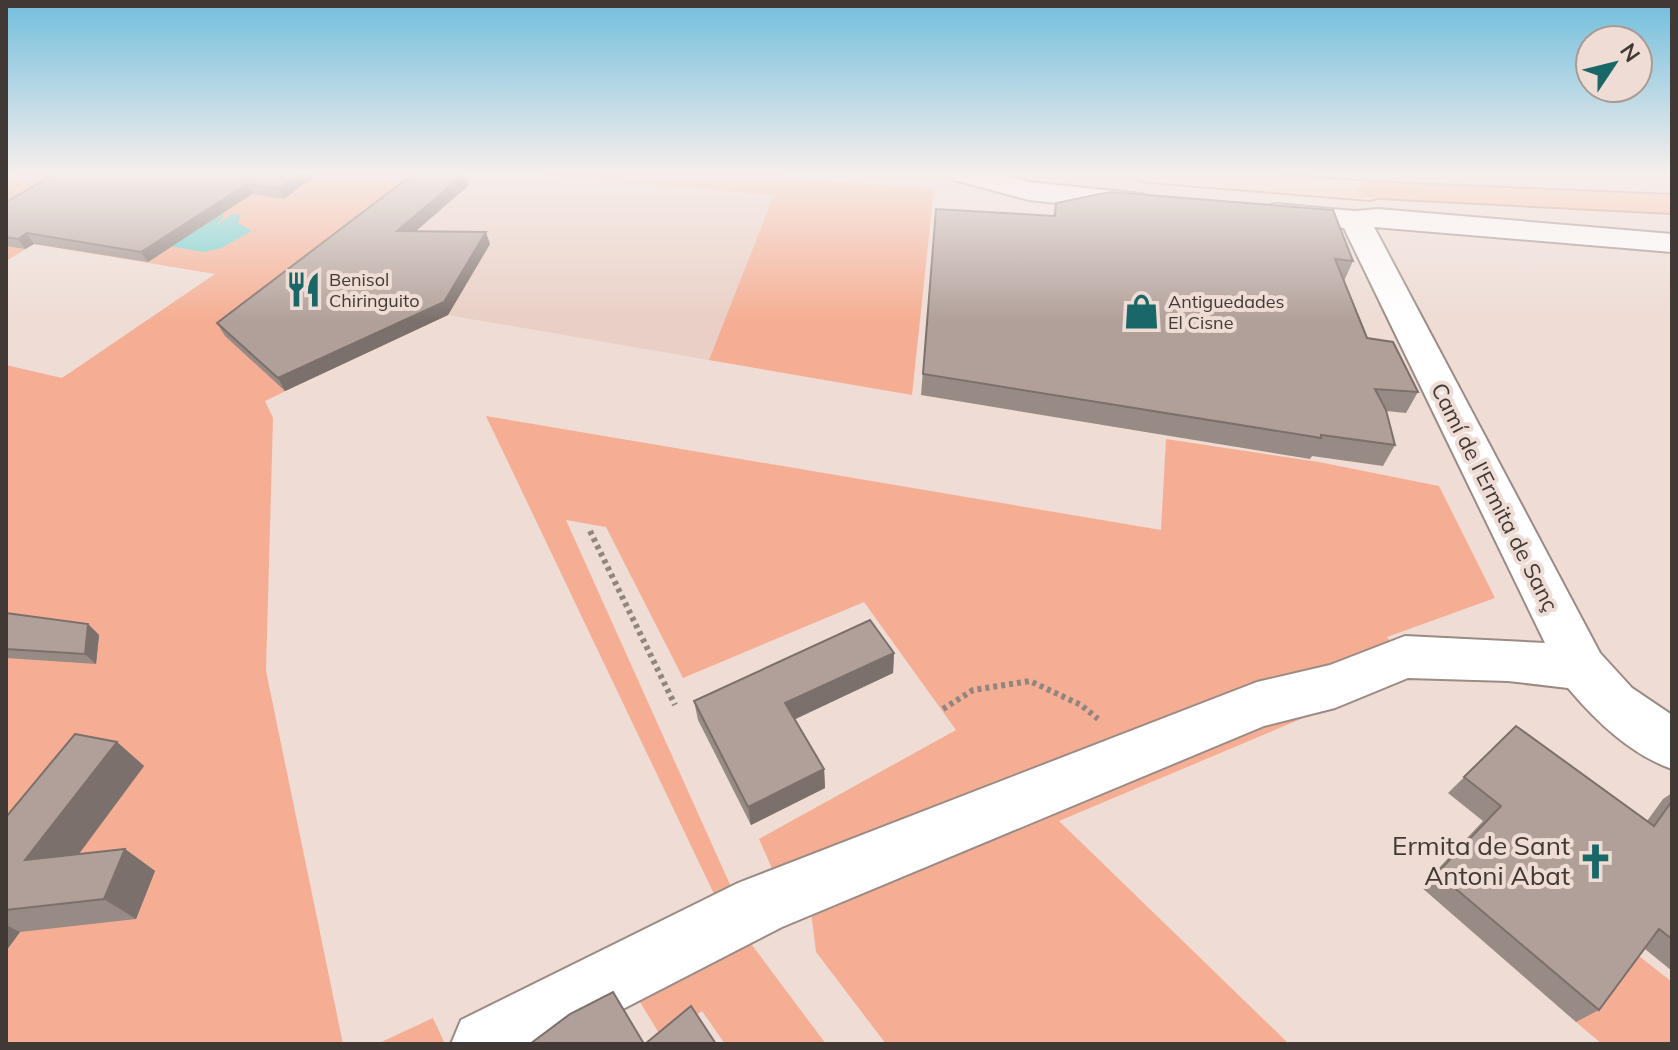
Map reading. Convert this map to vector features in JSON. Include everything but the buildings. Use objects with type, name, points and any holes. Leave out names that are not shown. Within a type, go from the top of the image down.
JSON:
[{"type":"street","name":"Camí de l'Ermita de Sanç","points":[[1371,223],[1582,668],[1614,704],[1672,745]]},
{"type":"street","points":[[1444,223],[1672,243]]},
{"type":"street","points":[[485,1044],[760,905],[1257,705],[1335,686],[1405,657],[1508,660],[1582,668]]},
{"type":"path","points":[[590,531],[675,705]]},
{"type":"path","points":[[943,709],[973,690],[1030,681],[1081,705],[1140,752]]},
{"type":"shaded area","points":[[6,223],[406,223],[354,267],[285,391],[265,401],[273,418],[266,671],[343,1044],[6,1044],[6,365],[62,378],[215,274],[34,244],[6,261]]},
{"type":"shaded area","points":[[403,223],[764,223],[709,360],[448,315],[265,401],[228,365]]},
{"type":"shaded area","points":[[763,223],[930,223],[912,395],[709,360]]},
{"type":"shaded area","points":[[486,416],[1161,530],[1166,439],[1319,462],[1439,486],[1495,598],[1387,637],[1393,645],[1308,678],[1301,671],[774,873],[759,839],[956,730],[864,602],[683,678],[606,527],[566,520],[732,889],[715,896]]},
{"type":"shaded area","points":[[1300,707],[1308,716],[1059,821],[1289,1044],[886,1044],[816,952],[811,912]]},
{"type":"shaded area","points":[[746,937],[826,1044],[725,1044],[702,1011],[663,1040],[640,1002]]},
{"type":"shaded area","points":[[1630,949],[1672,982],[1672,1044],[1602,1044],[1576,1022]]},
{"type":"shaded area","points":[[433,1018],[445,1044],[377,1044]]},
{"type":"water","points":[[103,223],[218,223],[213,227],[219,223],[238,223],[252,231],[221,248],[204,252],[121,238],[126,234],[109,237],[90,231]],"holes":[[[166,226],[193,235],[159,236],[135,232]]]},
{"type":"place","name":"Benisol Chiringuito","points":[[303,290]]},
{"type":"place","name":"Antiguedades El Cisne","points":[[1142,312]]},
{"type":"place","name":"Ermita de Sant Antoni Abat","points":[[1596,861]]}]
